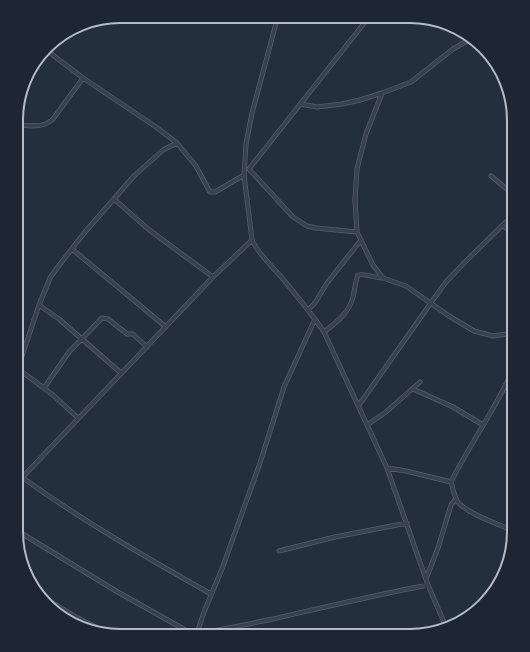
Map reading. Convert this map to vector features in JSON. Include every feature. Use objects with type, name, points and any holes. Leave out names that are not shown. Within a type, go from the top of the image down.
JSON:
[{"type":"street","points":[[276,23],[252,113],[246,144],[244,175],[252,240],[258,251],[308,310],[324,332],[387,468],[428,585],[444,623]]},
{"type":"street","points":[[249,169],[364,23]]},
{"type":"street","points":[[300,104],[317,107],[342,104],[382,93],[411,82],[453,48],[466,41]]},
{"type":"street","points":[[50,53],[83,78],[156,127],[177,143],[196,166],[210,192],[214,192],[244,175]]},
{"type":"street","points":[[23,125],[41,126],[48,124],[83,78]]},
{"type":"street","points":[[382,93],[366,134],[357,169],[355,200],[357,232],[373,265],[383,278]]},
{"type":"street","points":[[23,351],[50,278],[72,248],[134,176],[163,150],[177,143]]},
{"type":"street","points":[[245,166],[293,217],[301,223],[316,228],[357,232]]},
{"type":"street","points":[[491,176],[507,190]]},
{"type":"street","points":[[114,199],[148,228],[213,277]]},
{"type":"street","points":[[359,405],[431,303],[455,272],[507,221]]},
{"type":"street","points":[[503,225],[507,229]]},
{"type":"street","points":[[211,594],[171,572],[72,511],[23,478],[78,418],[213,277],[252,240]]},
{"type":"street","points":[[308,310],[315,303],[327,283],[361,240]]},
{"type":"street","points":[[72,248],[166,327]]},
{"type":"street","points":[[324,332],[342,317],[350,307],[358,275],[362,274],[383,278],[406,286],[474,331],[493,336],[507,334]]},
{"type":"street","points":[[39,305],[82,338],[121,373]]},
{"type":"street","points":[[44,388],[66,356],[100,320],[105,318],[126,334],[133,334],[147,346]]},
{"type":"street","points":[[198,629],[260,463],[284,388],[315,319]]},
{"type":"street","points":[[23,372],[44,388],[78,418]]},
{"type":"street","points":[[507,380],[451,482],[456,498],[463,506],[474,513],[507,528]]},
{"type":"street","points":[[366,424],[386,412],[420,382]]},
{"type":"street","points":[[413,389],[453,407],[483,425]]},
{"type":"street","points":[[387,468],[451,482]]},
{"type":"street","points":[[426,579],[438,548],[449,511],[456,498]]},
{"type":"street","points":[[279,551],[335,537],[407,522]]},
{"type":"street","points":[[23,534],[182,629]]},
{"type":"street","points":[[226,629],[329,607],[388,592],[428,585]]},
{"type":"street","points":[[56,605],[90,624]]}]
